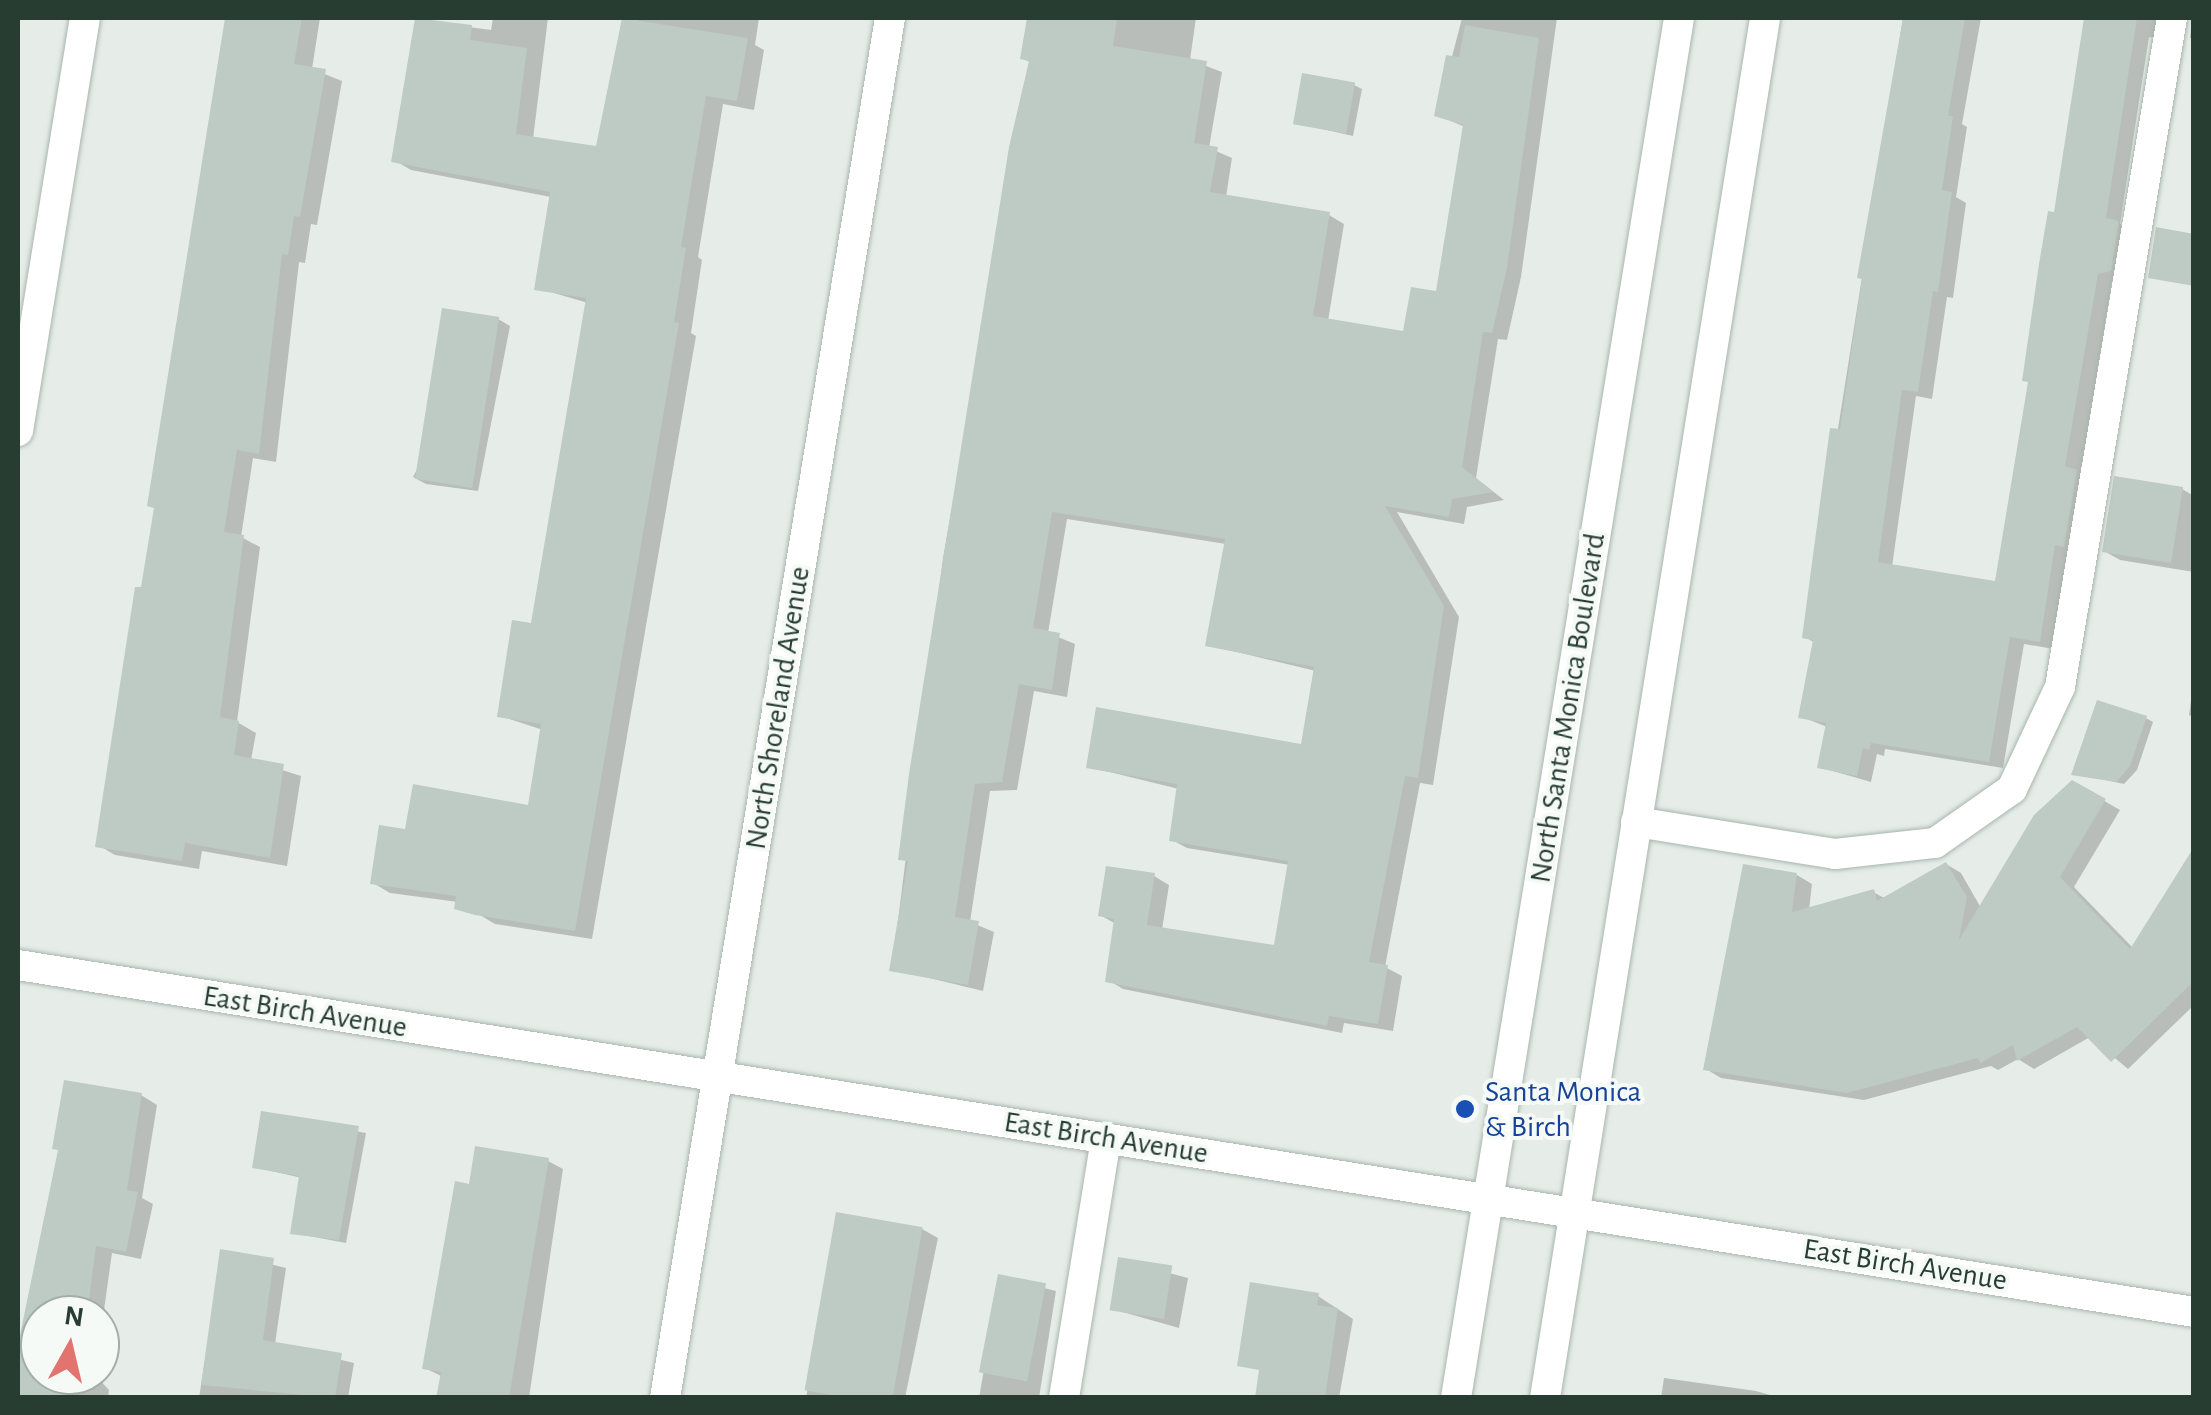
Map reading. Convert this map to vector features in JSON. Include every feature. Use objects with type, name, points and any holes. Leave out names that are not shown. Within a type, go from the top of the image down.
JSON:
[{"type":"street","points":[[18,431],[85,18]]},
{"type":"street","name":"North Shoreland Avenue","points":[[665,1398],[890,18]]},
{"type":"street","name":"North Santa Monica Boulevard","points":[[1456,1398],[1679,18]]},
{"type":"street","points":[[1544,1398],[1765,18]]},
{"type":"street","points":[[1636,822],[1835,854],[1936,843],[2012,789],[2060,687],[2172,18]]},
{"type":"street","name":"East Birch Avenue","points":[[18,965],[718,1080],[1488,1201],[1574,1211],[2194,1312]]},
{"type":"street","points":[[1064,1398],[1106,1138]]},
{"type":"building","points":[[225,18],[302,18],[294,64],[326,69],[300,217],[294,216],[288,255],[282,254],[259,454],[237,450],[224,532],[244,535],[220,717],[239,721],[234,755],[284,764],[270,858],[185,843],[182,861],[95,847],[135,587],[141,587],[154,508],[147,506]]},
{"type":"building","points":[[415,18],[472,25],[470,40],[527,48],[516,134],[596,146],[622,18],[748,38],[737,101],[706,96],[681,247],[686,248],[674,322],[679,323],[575,931],[454,909],[456,896],[370,884],[379,825],[405,829],[413,784],[528,805],[541,724],[497,717],[512,620],[531,623],[586,298],[534,290],[550,192],[391,162]]},
{"type":"building","points":[[1027,18],[1117,18],[1113,46],[1207,61],[1194,143],[1218,147],[1210,192],[1330,212],[1313,316],[1403,331],[1411,287],[1436,291],[1463,125],[1434,116],[1446,55],[1459,57],[1465,25],[1539,38],[1507,268],[1492,333],[1483,332],[1462,467],[1493,492],[1452,499],[1449,517],[1385,506],[1444,606],[1418,778],[1405,776],[1369,962],[1388,965],[1378,1024],[1329,1016],[1327,1026],[1105,982],[1114,919],[1098,916],[1106,866],[1155,873],[1147,925],[1274,945],[1288,861],[1169,841],[1177,784],[1086,768],[1096,707],[1301,744],[1314,667],[1205,646],[1225,539],[1052,512],[1033,628],[1060,633],[1052,690],[1019,684],[1002,782],[975,784],[955,917],[979,921],[968,985],[889,971],[908,861],[898,860],[909,774],[1009,147],[1029,61],[1020,59]]},
{"type":"building","points":[[1903,18],[1965,18],[1948,116],[1953,116],[1942,190],[1952,192],[1938,292],[1933,291],[1918,392],[1902,390],[1878,562],[1995,581],[2028,382],[2022,381],[2039,264],[2048,211],[2054,212],[2084,18],[2137,18],[2106,218],[2119,221],[2111,271],[2098,274],[2065,466],[2077,470],[2064,547],[2055,545],[2040,642],[2010,637],[1989,762],[1871,743],[1869,750],[1863,748],[1857,776],[1817,768],[1826,723],[1798,718],[1813,640],[1802,638],[1830,428],[1840,429],[1862,279],[1857,278]]},
{"type":"building","points":[[1302,73],[1355,82],[1346,134],[1293,124]]},
{"type":"building","points":[[2156,227],[2194,234],[2194,286],[2148,278]]},
{"type":"building","points":[[442,308],[499,317],[472,488],[415,479]]},
{"type":"building","points":[[2114,476],[2183,487],[2171,563],[2102,552]]},
{"type":"building","points":[[2097,700],[2147,716],[2130,766],[2116,782],[2071,775]]},
{"type":"building","points":[[2072,780],[2106,799],[2060,877],[2130,949],[2194,847],[2194,981],[2111,1062],[2077,1027],[2017,1061],[2013,1045],[1980,1063],[1978,1058],[1847,1093],[1703,1070],[1743,864],[1797,873],[1792,912],[1874,889],[1877,901],[1946,862],[1967,897],[1959,940],[2034,815]]},
{"type":"building","points":[[64,1080],[142,1093],[127,1190],[138,1192],[126,1252],[96,1246],[90,1295],[28,1295],[58,1150],[52,1149]]},
{"type":"building","points":[[261,1111],[359,1126],[339,1240],[290,1234],[299,1176],[252,1168]]},
{"type":"building","points":[[475,1146],[549,1158],[509,1398],[436,1398],[441,1372],[422,1369],[455,1181],[469,1184]]},
{"type":"building","points":[[836,1212],[923,1227],[893,1398],[849,1398],[805,1390]]},
{"type":"building","points":[[220,1249],[274,1258],[263,1340],[342,1353],[335,1398],[201,1385]]},
{"type":"building","points":[[1118,1257],[1172,1266],[1164,1319],[1110,1310]]},
{"type":"building","points":[[998,1274],[1046,1283],[1027,1382],[979,1372]]},
{"type":"building","points":[[1250,1282],[1319,1293],[1317,1305],[1338,1308],[1325,1398],[1255,1398],[1259,1370],[1237,1366]]},
{"type":"building","points":[[20,1335],[20,1395],[75,1395],[75,1398],[18,1398]]},
{"type":"place","name":"Santa Monica & Birch","points":[[1465,1109]]}]
